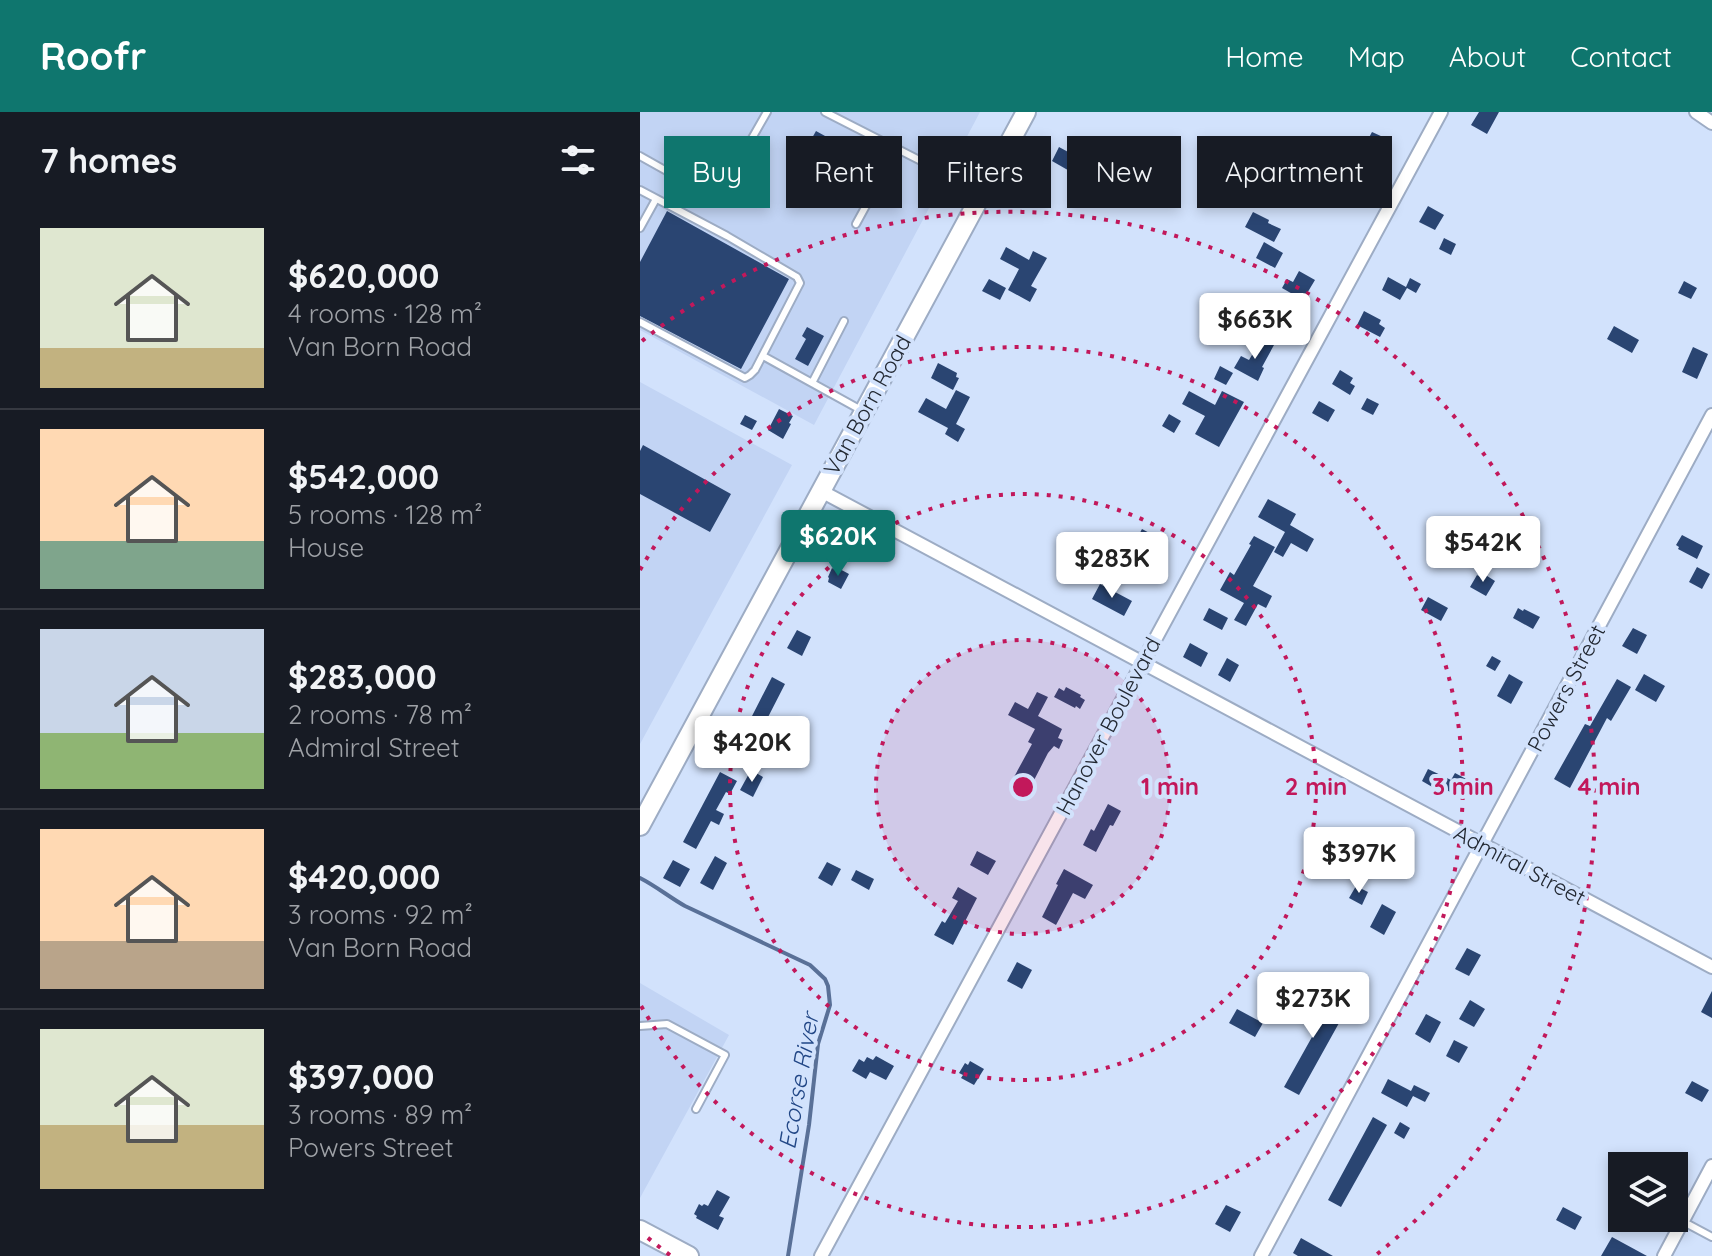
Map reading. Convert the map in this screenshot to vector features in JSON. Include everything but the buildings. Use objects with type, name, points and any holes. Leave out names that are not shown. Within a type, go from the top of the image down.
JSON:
[{"type":"main road","name":"Van Born Road","points":[[1013,136],[1026,112]]},
{"type":"main road","name":"Van Born Road","points":[[640,826],[974,208]]},
{"type":"main road","points":[[640,1230],[689,1256]]},
{"type":"street","name":"Hanover Boulevard","points":[[821,1256],[1441,112]]},
{"type":"street","points":[[1696,112],[1712,123]]},
{"type":"street","name":"Powers Street","points":[[1261,1256],[1712,415]]},
{"type":"street","name":"Admiral Street","points":[[821,491],[1712,967]]},
{"type":"street","points":[[1688,1210],[1712,1166]]},
{"type":"street","points":[[1664,1256],[1676,1232]]},
{"type":"lane","points":[[640,156],[704,192],[714,192],[727,182],[767,112]]},
{"type":"lane","points":[[825,112],[872,136]]},
{"type":"lane","points":[[640,190],[727,236],[797,277],[800,283],[755,370],[745,378],[640,322]]},
{"type":"lane","points":[[640,228],[656,199]]},
{"type":"lane","points":[[856,224],[865,208]]},
{"type":"lane","points":[[812,383],[844,321]]},
{"type":"lane","points":[[763,356],[864,411]]},
{"type":"lane","points":[[640,1026],[667,1024],[725,1055],[696,1109]]},
{"type":"lane","points":[[1688,1224],[1712,1237]]},
{"type":"shaded area","points":[[640,112],[980,112],[967,136],[918,136],[918,208],[929,208],[814,425],[640,330]]},
{"type":"shaded area","points":[[640,382],[792,465],[640,744]]},
{"type":"shaded area","points":[[640,983],[729,1035],[640,1198]]},
{"type":"waterway","name":"Ecorse River","points":[[640,878],[685,906],[810,965],[828,986],[830,1005],[818,1044],[809,1125],[788,1256]]}]
